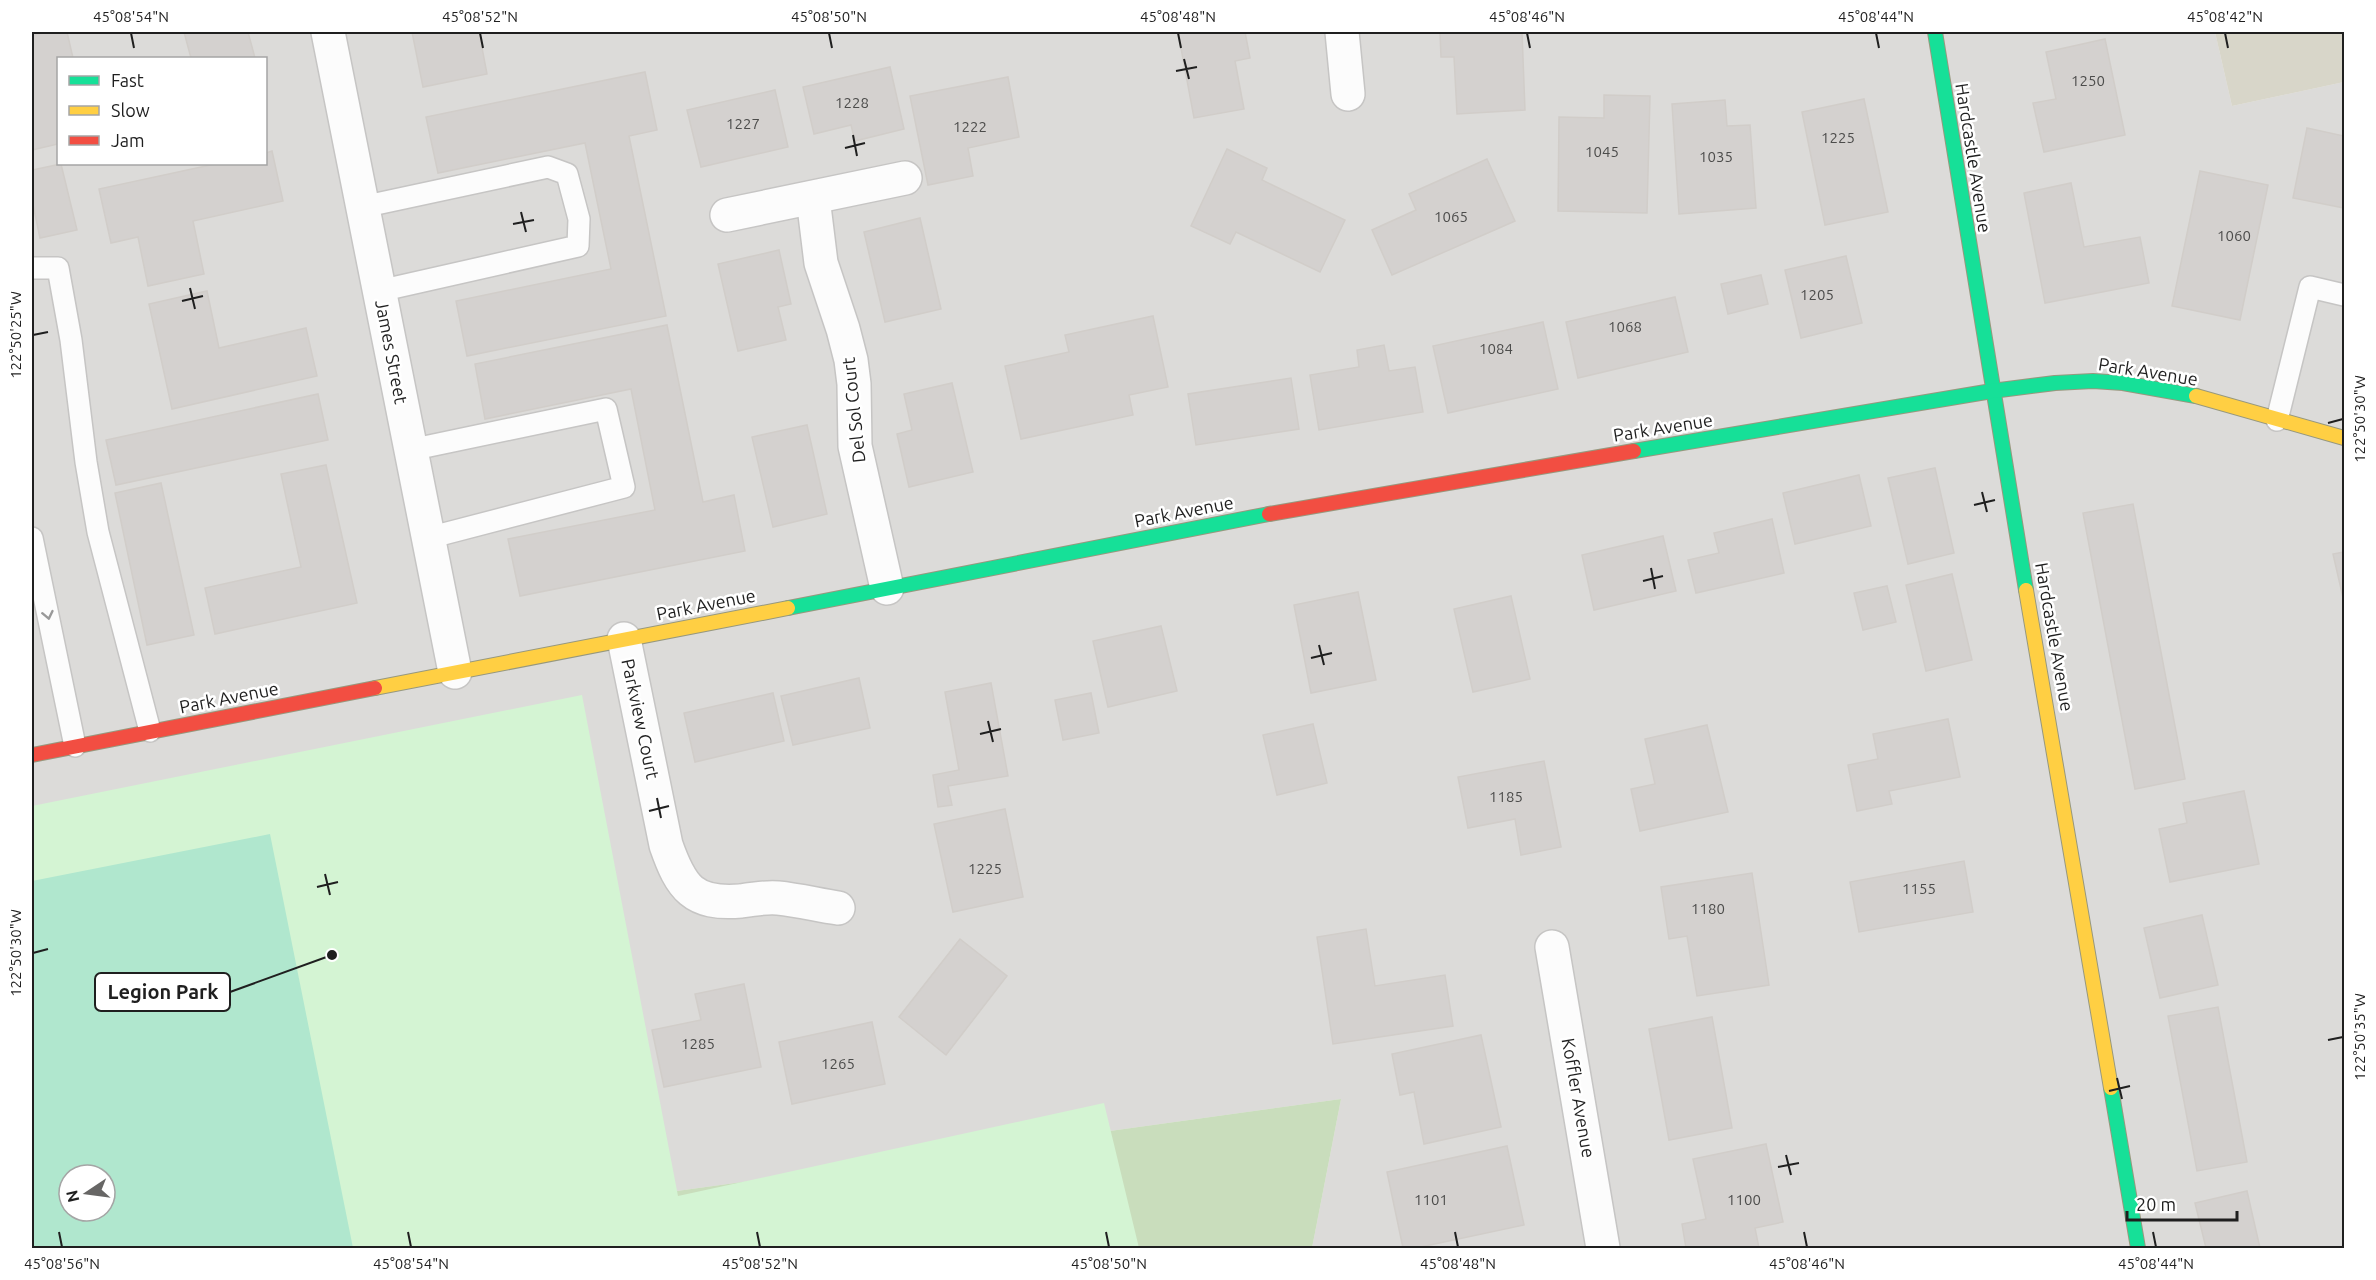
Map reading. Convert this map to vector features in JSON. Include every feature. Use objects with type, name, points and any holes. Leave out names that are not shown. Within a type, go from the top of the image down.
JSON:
[{"type":"street","name":"James Street","points":[[328,32],[455,672]]},
{"type":"street","points":[[1342,32],[1348,94]]},
{"type":"street","name":"Hardcastle Avenue","points":[[1935,32],[1992,391],[2138,1248]]},
{"type":"street","points":[[727,215],[905,178]]},
{"type":"street","name":"Del Sol Court","points":[[813,198],[821,263],[851,360],[854,384],[855,446],[887,588]]},
{"type":"street","name":"Park Avenue","points":[[32,755],[1354,498],[1992,391],[2068,381],[2127,384],[2195,397],[2344,438]]},
{"type":"street","name":"Parkview Court","points":[[624,639],[666,845],[674,870],[689,891],[702,899],[720,903],[778,898],[838,908]]},
{"type":"street","name":"Koffler Avenue","points":[[1552,948],[1603,1248]]},
{"type":"lane","points":[[362,207],[548,166],[567,174],[579,219],[578,246],[379,291]]},
{"type":"lane","points":[[32,268],[58,268],[71,340],[86,462],[98,532],[150,731]]},
{"type":"lane","points":[[2277,420],[2310,287],[2344,295]]},
{"type":"lane","points":[[410,450],[606,409],[624,487],[428,538]]},
{"type":"lane","points":[[32,538],[75,746]]},
{"type":"shaded area","points":[[32,32],[2215,32],[2232,106],[2344,82],[2344,1248],[1312,1248],[1341,1099],[460,1221],[32,1248]]},
{"type":"shaded area","points":[[2215,32],[2344,32],[2344,82],[2232,106]]},
{"type":"green space","points":[[582,695],[678,1196],[1104,1103],[1139,1248],[32,1248],[32,806]]},
{"type":"green space","points":[[270,834],[353,1248],[32,1248],[32,881]]},
{"type":"green space","points":[[1341,1099],[1312,1248],[420,1248],[460,1221]]},
{"type":"building","points":[[67,32],[73,57],[57,57],[57,144],[32,150],[32,35]]},
{"type":"building","points":[[184,32],[248,32],[255,57],[191,57]]},
{"type":"building","points":[[412,32],[479,32],[487,74],[423,87]]},
{"type":"building","points":[[1178,32],[1245,32],[1250,58],[1235,61],[1244,109],[1194,118]]},
{"type":"building","points":[[1440,32],[1522,32],[1525,110],[1457,114],[1454,57],[1441,57]]},
{"type":"building","points":[[2105,39],[2125,135],[2044,152],[2033,103],[2056,99],[2046,52]]},
{"type":"building","points":[[890,67],[904,129],[855,141],[851,125],[814,134],[803,87]]},
{"type":"building","points":[[645,72],[657,130],[629,136],[666,316],[467,356],[456,301],[611,269],[585,143],[438,173],[426,117]]},
{"type":"building","points":[[1008,77],[1019,137],[968,148],[973,176],[928,185],[910,96]]},
{"type":"building","points":[[775,90],[788,147],[701,167],[687,110]]},
{"type":"building","points":[[1604,95],[1650,96],[1647,213],[1558,211],[1559,117],[1604,118]]},
{"type":"building","points":[[1864,99],[1888,212],[1825,225],[1802,112]]},
{"type":"building","points":[[1725,100],[1727,126],[1750,125],[1756,208],[1679,214],[1672,104]]},
{"type":"building","points":[[2307,128],[2344,136],[2344,208],[2293,198]]},
{"type":"building","points":[[1227,149],[1267,168],[1262,180],[1345,220],[1320,272],[1236,232],[1230,244],[1191,226]]},
{"type":"building","points":[[272,151],[283,201],[193,221],[204,274],[148,286],[138,237],[111,243],[99,189],[210,165],[267,165],[267,153]]},
{"type":"building","points":[[1487,159],[1515,221],[1392,275],[1372,230],[1416,210],[1409,194]]},
{"type":"building","points":[[61,165],[77,230],[40,238],[32,200],[32,170]]},
{"type":"building","points":[[2200,171],[2268,185],[2240,320],[2172,306]]},
{"type":"building","points":[[2071,183],[2084,247],[2140,237],[2149,283],[2045,303],[2024,193]]},
{"type":"building","points":[[920,218],[941,309],[885,322],[864,232]]},
{"type":"building","points":[[779,250],[791,304],[778,307],[786,340],[738,351],[718,264]]},
{"type":"building","points":[[1846,256],[1862,323],[1801,338],[1785,270]]},
{"type":"building","points":[[1761,275],[1768,304],[1728,314],[1721,284]]},
{"type":"building","points":[[207,291],[219,348],[306,328],[317,376],[172,409],[149,304]]},
{"type":"building","points":[[1675,297],[1688,352],[1578,378],[1566,322]]},
{"type":"building","points":[[1153,316],[1168,387],[1129,395],[1133,415],[1021,439],[1005,366],[1069,352],[1065,335]]},
{"type":"building","points":[[1543,322],[1558,389],[1448,413],[1433,346]]},
{"type":"building","points":[[667,325],[703,502],[734,495],[745,551],[520,596],[508,539],[655,510],[631,389],[485,419],[475,364]]},
{"type":"building","points":[[1384,345],[1389,371],[1415,367],[1423,412],[1319,430],[1310,375],[1359,367],[1357,350]]},
{"type":"building","points":[[1291,378],[1299,429],[1196,445],[1188,394]]},
{"type":"building","points":[[952,383],[973,472],[909,487],[897,434],[912,430],[904,394]]},
{"type":"building","points":[[318,394],[328,440],[116,485],[106,440]]},
{"type":"building","points":[[807,425],[827,514],[773,527],[752,437]]},
{"type":"building","points":[[326,465],[357,603],[215,634],[205,588],[301,567],[281,474]]},
{"type":"building","points":[[1935,468],[1954,553],[1908,564],[1888,478]]},
{"type":"building","points":[[1859,475],[1871,526],[1795,544],[1783,493]]},
{"type":"building","points":[[161,483],[194,635],[147,645],[115,493]]},
{"type":"building","points":[[2133,504],[2185,779],[2135,789],[2083,513]]},
{"type":"building","points":[[1772,519],[1784,573],[1696,593],[1688,560],[1719,553],[1714,533]]},
{"type":"building","points":[[1663,536],[1676,591],[1594,610],[1582,555]]},
{"type":"building","points":[[2344,552],[2344,602],[2333,554]]},
{"type":"building","points":[[1952,574],[1972,660],[1926,671],[1906,585]]},
{"type":"building","points":[[1887,586],[1896,622],[1863,630],[1854,593]]},
{"type":"building","points":[[1358,592],[1376,680],[1311,693],[1294,605]]},
{"type":"building","points":[[1511,596],[1530,679],[1473,692],[1454,609]]},
{"type":"building","points":[[1161,626],[1177,691],[1108,707],[1093,641]]},
{"type":"building","points":[[859,678],[870,728],[793,745],[781,696]]},
{"type":"building","points":[[991,683],[1008,776],[948,786],[952,805],[938,807],[933,775],[959,770],[945,692]]},
{"type":"building","points":[[773,693],[784,741],[695,762],[684,713]]},
{"type":"building","points":[[1091,693],[1099,733],[1063,740],[1055,700]]},
{"type":"building","points":[[1948,719],[1960,777],[1889,791],[1892,804],[1857,811],[1848,765],[1878,759],[1873,734]]},
{"type":"building","points":[[1313,724],[1327,783],[1277,795],[1263,735]]},
{"type":"building","points":[[1707,725],[1728,812],[1640,831],[1631,789],[1655,784],[1645,739]]},
{"type":"building","points":[[1544,761],[1561,847],[1521,855],[1515,819],[1468,828],[1458,777]]},
{"type":"building","points":[[2244,791],[2259,864],[2170,882],[2159,829],[2187,823],[2183,803]]},
{"type":"building","points":[[1005,809],[1023,897],[953,912],[934,824]]},
{"type":"building","points":[[1964,861],[1973,912],[1859,932],[1850,882]]},
{"type":"building","points":[[1752,873],[1769,985],[1697,996],[1687,936],[1669,939],[1661,887]]},
{"type":"building","points":[[2202,915],[2218,985],[2160,998],[2144,928]]},
{"type":"building","points":[[1366,929],[1375,986],[1445,975],[1453,1026],[1333,1044],[1317,937]]},
{"type":"building","points":[[960,939],[1007,976],[946,1055],[899,1017]]},
{"type":"building","points":[[744,984],[761,1067],[664,1087],[652,1030],[701,1020],[695,994]]},
{"type":"building","points":[[2218,1007],[2247,1162],[2197,1171],[2168,1016]]},
{"type":"building","points":[[1712,1017],[1732,1128],[1669,1140],[1649,1029]]},
{"type":"building","points":[[872,1022],[885,1084],[792,1104],[779,1042]]},
{"type":"building","points":[[1481,1035],[1501,1127],[1424,1144],[1414,1092],[1400,1095],[1392,1054]]},
{"type":"building","points":[[1766,1144],[1783,1222],[1755,1228],[1759,1248],[1686,1248],[1682,1224],[1706,1219],[1693,1159]]},
{"type":"building","points":[[1507,1146],[1524,1225],[1416,1248],[1403,1248],[1387,1172]]},
{"type":"building","points":[[2247,1191],[2260,1248],[2206,1248],[2195,1203]]},
{"type":"traffic: fast","points":[[1935,32],[2026,590]]},
{"type":"traffic: fast","points":[[1634,451],[1992,391],[2055,383],[2093,381],[2123,383],[2196,396]]},
{"type":"traffic: fast","points":[[788,608],[1269,514]]},
{"type":"traffic: fast","points":[[2111,1088],[2138,1248]]},
{"type":"traffic: slow","points":[[2196,396],[2344,438]]},
{"type":"traffic: slow","points":[[2026,590],[2111,1088]]},
{"type":"traffic: slow","points":[[375,688],[788,608]]},
{"type":"traffic: jam","points":[[1269,514],[1634,451]]},
{"type":"traffic: jam","points":[[32,755],[375,688]]},
{"type":"place","name":"Legion Park","points":[[332,955]]}]
